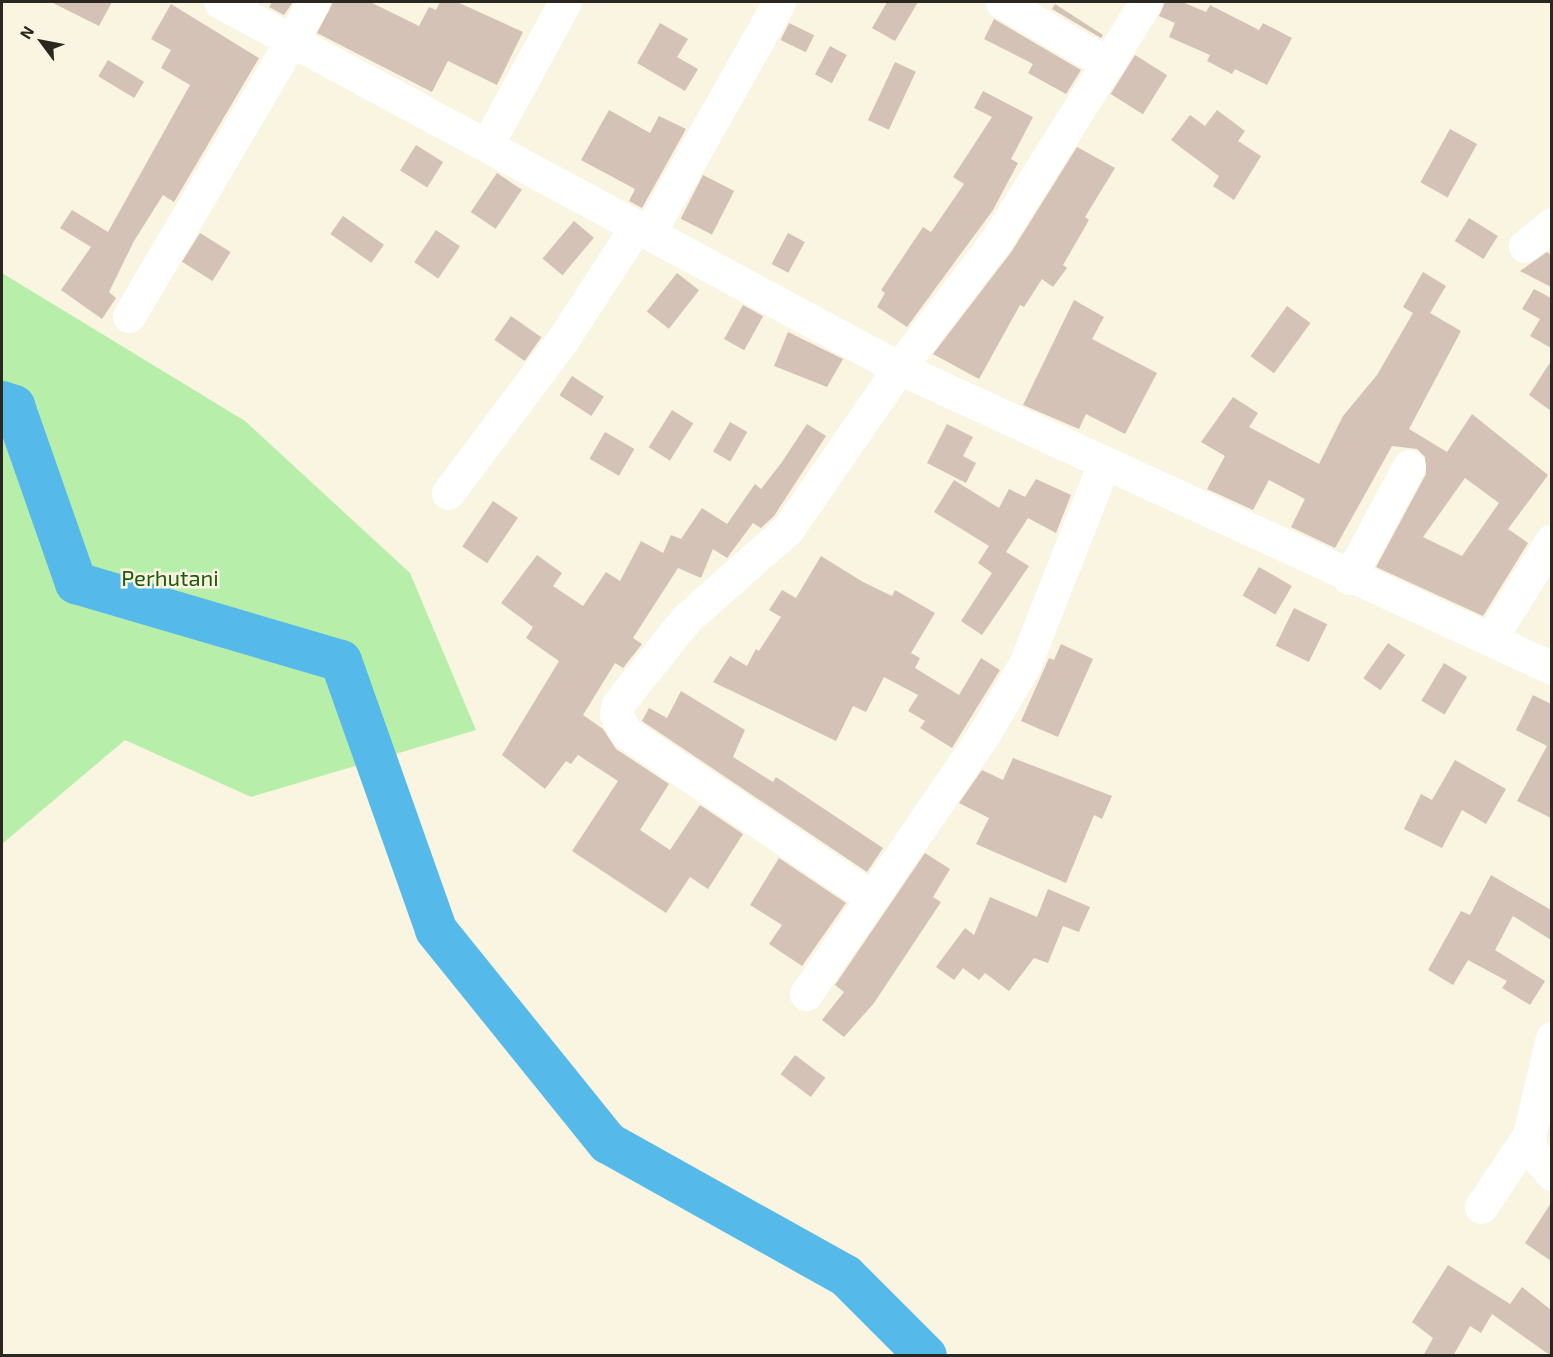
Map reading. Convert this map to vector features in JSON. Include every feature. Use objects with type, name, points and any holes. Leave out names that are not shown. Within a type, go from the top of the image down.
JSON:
[{"type":"street","points":[[220,2],[294,39],[899,368],[1349,578],[1491,638],[1551,668]]},
{"type":"street","points":[[129,316],[314,2]]},
{"type":"street","points":[[487,144],[565,2]]},
{"type":"street","points":[[448,493],[642,230],[779,2]]},
{"type":"street","points":[[1002,2],[1108,64]]},
{"type":"street","points":[[872,898],[626,732],[616,714],[618,704],[687,618],[788,529],[899,368],[974,273],[1146,2]]},
{"type":"street","points":[[1525,246],[1551,224]]},
{"type":"street","points":[[806,994],[872,898],[1025,664],[1104,463]]},
{"type":"street","points":[[1349,578],[1409,466]]},
{"type":"street","points":[[1491,638],[1551,540]]},
{"type":"street","points":[[1551,1038],[1529,1135],[1531,1150],[1551,1174]]},
{"type":"street","points":[[1481,1207],[1529,1135]]},
{"type":"green space","name":"Perhutani","points":[[2,273],[245,421],[410,573],[476,730],[251,797],[125,740],[2,844]]},
{"type":"building","points":[[51,2],[112,2],[99,26]]},
{"type":"building","points":[[272,2],[293,2],[284,15],[269,7]]},
{"type":"building","points":[[333,2],[370,2],[419,26],[429,7],[436,10],[440,2],[457,2],[523,32],[497,85],[448,61],[432,92],[317,33]]},
{"type":"building","points":[[887,2],[918,2],[895,41],[872,28]]},
{"type":"building","points":[[1165,2],[1182,2],[1206,12],[1210,5],[1259,30],[1263,23],[1292,38],[1267,85],[1235,69],[1232,74],[1207,61],[1210,55],[1169,37],[1175,23],[1159,16]]},
{"type":"building","points":[[171,4],[259,58],[174,202],[163,195],[134,241],[109,292],[116,298],[102,319],[61,290],[91,247],[60,228],[72,210],[108,232],[190,85],[161,68],[171,50],[151,39]]},
{"type":"building","points":[[1055,4],[1103,35],[1101,38],[1052,9]]},
{"type":"building","points":[[994,19],[1081,70],[1066,94],[1028,73],[1033,64],[984,39]]},
{"type":"building","points":[[660,23],[688,39],[677,57],[698,69],[685,91],[637,63]]},
{"type":"building","points":[[789,23],[814,35],[806,52],[781,40]]},
{"type":"building","points":[[830,46],[847,55],[832,83],[815,74]]},
{"type":"building","points":[[1135,55],[1167,75],[1143,114],[1111,94]]},
{"type":"building","points":[[108,60],[144,82],[134,98],[98,76]]},
{"type":"building","points":[[895,62],[916,72],[889,130],[868,120]]},
{"type":"building","points":[[983,91],[1033,117],[1011,159],[1018,163],[993,210],[907,327],[877,307],[885,293],[881,290],[923,227],[931,232],[964,184],[953,177],[992,117],[974,108]]},
{"type":"building","points":[[609,110],[650,133],[659,116],[686,129],[642,208],[629,201],[635,189],[581,160]]},
{"type":"building","points":[[1217,110],[1245,131],[1238,141],[1261,156],[1234,200],[1213,186],[1219,176],[1171,140],[1190,115],[1205,126]]},
{"type":"building","points":[[1450,129],[1477,144],[1448,197],[1420,182]]},
{"type":"building","points":[[416,145],[443,162],[427,187],[400,170]]},
{"type":"building","points":[[1077,147],[1115,168],[1085,217],[1089,220],[1063,265],[1067,268],[1053,287],[1042,279],[1024,307],[1020,305],[979,379],[933,354],[1012,251]]},
{"type":"building","points":[[497,173],[522,190],[496,229],[471,212]]},
{"type":"building","points":[[703,175],[734,191],[712,235],[681,219]]},
{"type":"building","points":[[343,216],[384,245],[371,263],[330,234]]},
{"type":"building","points":[[1469,218],[1498,236],[1484,259],[1455,241]]},
{"type":"building","points":[[574,221],[594,238],[562,275],[543,259]]},
{"type":"building","points":[[436,230],[460,246],[438,279],[414,262]]},
{"type":"building","points":[[200,233],[231,252],[213,281],[182,262]]},
{"type":"building","points":[[788,233],[805,242],[788,273],[772,264]]},
{"type":"building","points":[[1547,252],[1551,255],[1551,287],[1520,271]]},
{"type":"building","points":[[1423,272],[1446,286],[1430,313],[1461,331],[1409,429],[1447,452],[1472,414],[1548,475],[1508,529],[1528,543],[1483,616],[1376,567],[1426,474],[1425,457],[1417,449],[1392,446],[1335,548],[1291,527],[1305,499],[1269,480],[1253,510],[1207,489],[1225,456],[1201,442],[1233,397],[1258,413],[1249,427],[1319,464],[1343,416],[1377,375],[1413,313],[1403,307]],"holes":[[[1465,478],[1499,503],[1462,556],[1423,537]]]},
{"type":"building","points":[[677,273],[699,290],[669,329],[647,312]]},
{"type":"building","points":[[1534,289],[1551,298],[1551,348],[1530,336],[1540,319],[1522,309]]},
{"type":"building","points":[[1074,300],[1104,317],[1092,339],[1157,373],[1125,434],[1086,414],[1079,429],[1023,405]]},
{"type":"building","points":[[743,305],[763,316],[744,350],[724,339]]},
{"type":"building","points":[[1287,306],[1310,323],[1274,373],[1251,356]]},
{"type":"building","points":[[511,316],[541,337],[525,361],[494,340]]},
{"type":"building","points":[[788,332],[843,359],[827,387],[774,366]]},
{"type":"building","points":[[1551,361],[1551,411],[1529,395]]},
{"type":"building","points":[[572,376],[604,397],[591,416],[559,395]]},
{"type":"building","points":[[672,410],[693,423],[670,461],[649,447]]},
{"type":"building","points":[[730,422],[747,432],[730,461],[713,451]]},
{"type":"building","points":[[807,424],[826,436],[774,516],[761,528],[753,523],[727,558],[713,549],[701,578],[678,568],[633,638],[642,644],[623,668],[615,663],[583,715],[603,729],[616,749],[669,784],[640,830],[670,850],[700,805],[743,834],[708,889],[690,877],[666,913],[572,851],[618,781],[578,755],[571,764],[566,761],[545,789],[502,755],[559,661],[526,638],[533,627],[501,603],[537,555],[562,573],[553,586],[583,606],[606,572],[620,581],[641,541],[663,553],[671,535],[681,539],[702,508],[727,524],[755,484],[761,489]]},
{"type":"building","points":[[947,424],[973,437],[963,456],[976,463],[966,483],[927,463]]},
{"type":"building","points":[[605,432],[634,449],[619,476],[590,459]]},
{"type":"building","points":[[1036,479],[1071,495],[1056,533],[1028,518],[1006,552],[1029,566],[982,635],[961,621],[992,573],[978,563],[989,546],[934,512],[954,480],[999,508],[1009,489],[1025,497]]},
{"type":"building","points":[[493,501],[518,518],[487,563],[462,547]]},
{"type":"building","points":[[821,556],[863,582],[892,596],[895,590],[935,613],[911,653],[920,658],[915,668],[959,695],[981,658],[1000,670],[952,748],[920,728],[925,721],[908,711],[918,695],[884,677],[866,712],[853,706],[836,741],[713,682],[730,656],[747,666],[756,649],[759,651],[781,617],[769,610],[782,590],[796,598]]},
{"type":"building","points":[[1259,567],[1292,586],[1275,615],[1242,596]]},
{"type":"building","points":[[1294,608],[1327,624],[1309,662],[1276,646]]},
{"type":"building","points":[[1388,643],[1405,655],[1381,690],[1363,678]]},
{"type":"building","points":[[1061,644],[1093,659],[1058,737],[1021,721],[1049,658],[1054,660]]},
{"type":"building","points":[[1444,663],[1467,677],[1444,715],[1421,701]]},
{"type":"building","points":[[681,691],[745,730],[733,757],[773,782],[776,777],[883,848],[867,872],[642,721],[649,708],[667,718]]},
{"type":"building","points":[[1533,695],[1551,704],[1551,818],[1517,801],[1547,746],[1516,730]]},
{"type":"building","points":[[1013,758],[1112,796],[1102,819],[1094,815],[1066,883],[976,844],[989,818],[959,803],[982,770],[1003,780]]},
{"type":"building","points":[[1455,760],[1506,789],[1486,824],[1462,810],[1442,848],[1404,829],[1421,794],[1432,800]]},
{"type":"building","points":[[925,853],[950,869],[933,897],[941,902],[874,1003],[844,1037],[822,1020],[844,992],[835,985]]},
{"type":"building","points":[[779,858],[846,903],[802,966],[769,944],[782,925],[750,905]]},
{"type":"building","points":[[1491,875],[1551,910],[1551,940],[1513,916],[1495,950],[1545,981],[1530,1005],[1502,988],[1507,981],[1468,960],[1453,985],[1428,970],[1461,911],[1470,915]]},
{"type":"building","points":[[1048,889],[1090,907],[1079,932],[1063,926],[1048,963],[1034,958],[1009,991],[985,973],[979,980],[963,968],[954,980],[936,967],[965,928],[974,935],[990,897],[1037,917]]},
{"type":"building","points":[[795,1055],[825,1078],[811,1097],[781,1074]]},
{"type":"building","points":[[1551,1203],[1551,1261],[1525,1243]]},
{"type":"building","points":[[1448,1265],[1510,1304],[1522,1287],[1551,1310],[1551,1356],[1492,1314],[1481,1333],[1470,1326],[1453,1356],[1423,1356],[1433,1338],[1412,1322]]},
{"type":"waterway","points":[[2,402],[14,406],[76,583],[341,661],[436,930],[608,1143],[846,1276],[926,1356]]}]
